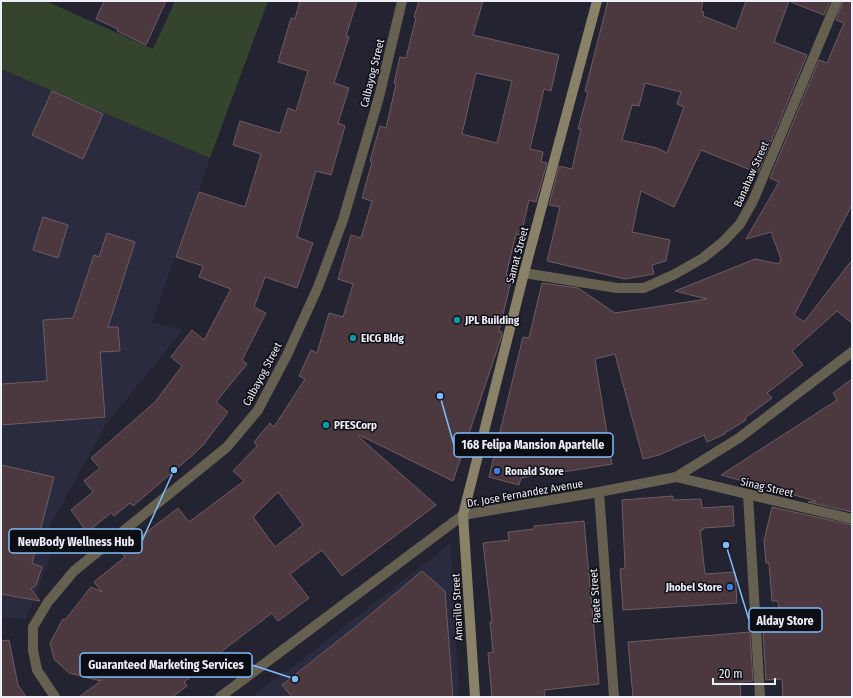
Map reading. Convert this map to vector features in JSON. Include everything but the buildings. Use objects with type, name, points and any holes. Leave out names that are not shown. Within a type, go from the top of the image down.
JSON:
[{"type":"street","name":"Calbayog Street","points":[[55,697],[37,670],[33,650],[33,627],[48,602],[74,571],[227,447],[258,410],[287,355],[318,287],[343,220],[379,97],[402,1]]},
{"type":"street","name":"Samat Street","points":[[463,515],[524,273],[597,1]]},
{"type":"street","name":"Banahaw Street","points":[[524,273],[618,288],[644,288],[675,274],[703,258],[724,242],[740,224],[753,201],[837,1]]},
{"type":"street","name":"Dr. Jose Fernandez Avenue","points":[[220,697],[463,515],[599,492],[676,477],[739,438],[852,352]]},
{"type":"street","name":"Sinag Street","points":[[676,477],[852,519]]},
{"type":"street","name":"Paete Street","points":[[599,492],[614,697]]},
{"type":"street","points":[[748,495],[760,697]]},
{"type":"street","name":"Amarillo Street","points":[[463,515],[475,697]]},
{"type":"shaded area","points":[[1,69],[210,158],[152,322],[183,330],[106,424],[46,533],[56,543],[26,619],[1,618]]},
{"type":"shaded area","points":[[451,543],[459,697],[251,697],[300,661]]},
{"type":"green space","points":[[1,1],[46,1],[153,49],[175,1],[268,1],[210,158],[1,69]]},
{"type":"place","name":"JPL Building","points":[[457,320]]},
{"type":"place","name":"EICG Bldg","points":[[353,338]]},
{"type":"place","name":"168 Felipa Mansion Apartelle","points":[[440,396]]},
{"type":"place","name":"PFESCorp","points":[[326,425]]},
{"type":"place","name":"NewBody Wellness Hub","points":[[174,470]]},
{"type":"place","name":"Ronald Store","points":[[497,471]]},
{"type":"place","name":"Alday Store","points":[[726,545]]},
{"type":"place","name":"Jhobel Store","points":[[730,587]]},
{"type":"place","name":"Guaranteed Marketing Services","points":[[295,679]]}]
